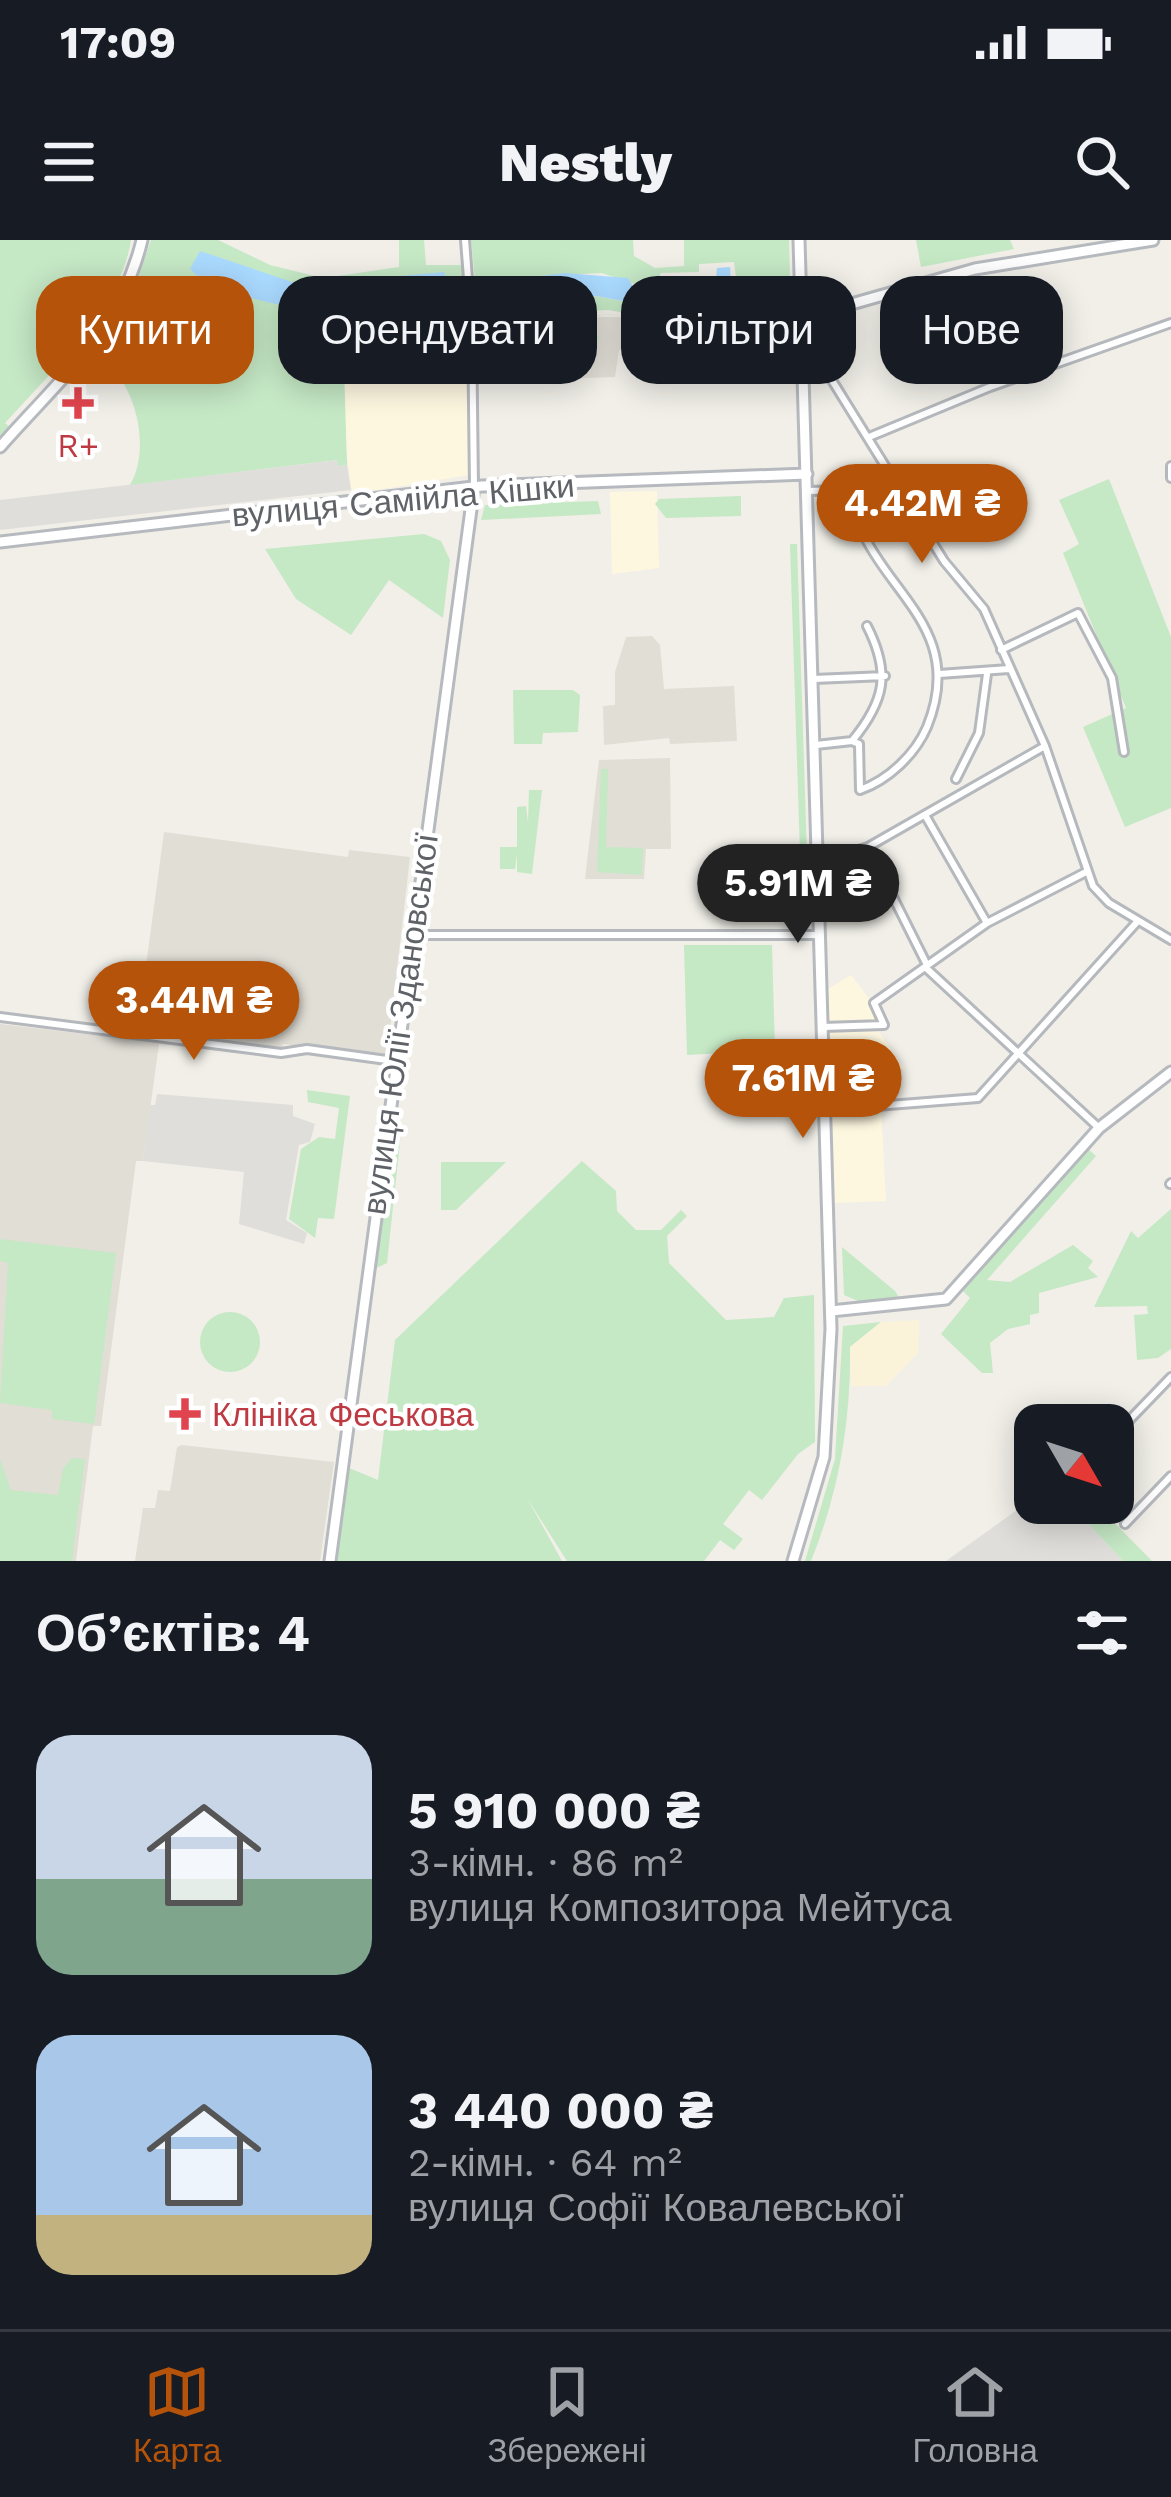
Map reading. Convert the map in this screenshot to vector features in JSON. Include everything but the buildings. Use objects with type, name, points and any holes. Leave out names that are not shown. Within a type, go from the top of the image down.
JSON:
[{"type":"street","points":[[0,447],[114,317],[142,240]]},
{"type":"street","points":[[465,240],[474,487]]},
{"type":"street","points":[[799,240],[800,276]]},
{"type":"street","points":[[856,303],[975,269],[1153,240]]},
{"type":"street","points":[[869,437],[990,387],[1171,323]]},
{"type":"street","points":[[793,1561],[824,1457],[831,1311],[827,1027],[820,935],[804,384]]},
{"type":"street","points":[[834,384],[930,540],[984,610],[1045,746],[1086,872],[1103,898],[1171,940]]},
{"type":"street","points":[[1171,466],[1171,478]]},
{"type":"street","name":"вулиця Самійла Кішки","points":[[0,540],[474,487],[807,474]]},
{"type":"street","name":"вулиця Юлії Здановської","points":[[330,1561],[474,487]]},
{"type":"street","points":[[807,491],[853,490],[854,515],[926,626],[939,674],[928,723],[915,748],[860,790],[859,744],[816,745]]},
{"type":"street","points":[[1001,650],[1078,613],[1112,678],[1124,752]]},
{"type":"street","points":[[853,741],[878,709],[885,676],[867,626]]},
{"type":"street","points":[[939,674],[1009,669]]},
{"type":"street","points":[[956,779],[979,733],[987,674]]},
{"type":"street","points":[[814,679],[885,676]]},
{"type":"street","points":[[818,863],[868,847],[1045,746]]},
{"type":"street","points":[[925,815],[987,923]]},
{"type":"street","points":[[868,847],[926,966],[1098,1127]]},
{"type":"street","points":[[827,1027],[884,1025],[874,1003],[987,923],[1086,872]]},
{"type":"street","points":[[825,1109],[975,1100],[1138,921]]},
{"type":"street","points":[[1155,931],[1171,925]]},
{"type":"street","points":[[412,935],[820,935]]},
{"type":"street","points":[[0,1017],[281,1053],[307,1049],[394,1061]]},
{"type":"street","points":[[831,1311],[947,1299],[1098,1127],[1171,1072]]},
{"type":"street","points":[[1134,1415],[1171,1377]]},
{"type":"street","points":[[1134,1515],[1171,1476]]},
{"type":"shaded area","points":[[597,317],[621,317],[615,377],[597,378]]},
{"type":"shaded area","points":[[344,384],[471,384],[469,475],[352,494]]},
{"type":"shaded area","points":[[338,460],[339,466],[347,465],[351,490],[0,530],[0,500]]},
{"type":"shaded area","points":[[657,491],[659,568],[612,574],[610,492]]},
{"type":"shaded area","points":[[652,636],[660,645],[664,689],[734,686],[737,741],[670,744],[669,738],[604,745],[603,706],[615,705],[615,672],[626,637]]},
{"type":"shaded area","points":[[670,758],[671,849],[646,849],[644,879],[585,879],[599,760]]},
{"type":"shaded area","points":[[164,832],[348,857],[349,850],[410,857],[387,1056],[283,1044],[280,1058],[159,1044],[143,1161],[136,1161],[101,1426],[93,1426],[76,1561],[0,1561],[0,1024],[136,1040]]},
{"type":"shaded area","points":[[851,975],[871,1001],[879,1032],[905,1069],[829,1076],[828,989]]},
{"type":"shaded area","points":[[157,1094],[293,1105],[293,1116],[315,1124],[310,1142],[299,1145],[286,1220],[307,1233],[304,1244],[239,1224],[244,1172],[143,1161],[150,1105],[155,1105]]},
{"type":"shaded area","points":[[881,1108],[886,1201],[834,1203],[831,1111]]},
{"type":"shaded area","points":[[177,1447],[334,1462],[320,1561],[135,1561],[143,1508],[155,1508],[158,1490],[170,1491]]},
{"type":"shaded area","points":[[1014,1512],[1014,1524],[1089,1524],[1123,1561],[946,1561]]},
{"type":"green space","points":[[0,240],[131,240],[120,276],[36,276],[36,384],[41,384],[5,423],[10,427],[0,438]]},
{"type":"green space","points":[[151,240],[218,240],[270,265],[315,276],[278,276],[278,384],[345,384],[347,465],[338,466],[337,460],[130,485],[137,469],[139,432],[124,384],[254,384],[254,276],[139,276]]},
{"type":"green space","points":[[399,240],[424,240],[426,265],[465,265],[466,276],[337,276],[399,267]]},
{"type":"green space","points":[[471,240],[633,240],[634,256],[655,268],[684,266],[684,240],[789,240],[790,276],[736,276],[734,262],[699,264],[699,272],[621,280],[602,273],[475,276]]},
{"type":"green space","points":[[916,240],[1010,240],[1014,249],[921,267]]},
{"type":"green space","points":[[597,296],[621,301],[621,312],[597,311]]},
{"type":"green space","points":[[1109,479],[1171,637],[1171,808],[1125,827],[1083,727],[1126,708],[1063,553],[1079,544],[1059,500]]},
{"type":"green space","points":[[741,496],[741,516],[666,518],[655,504],[659,499]]},
{"type":"green space","points":[[598,501],[601,514],[481,520],[485,505]]},
{"type":"green space","points":[[424,534],[441,541],[450,560],[443,618],[389,580],[351,635],[296,599],[265,549]]},
{"type":"green space","points":[[790,544],[797,544],[809,921],[798,921],[802,915]]},
{"type":"green space","points":[[513,690],[573,690],[580,695],[578,732],[543,733],[542,744],[514,744]]},
{"type":"green space","points":[[601,769],[608,769],[606,847],[643,848],[642,875],[597,872]]},
{"type":"green space","points":[[529,790],[542,790],[532,874],[517,872],[517,854],[515,869],[500,869],[500,847],[517,847],[517,807],[526,806],[528,823]]},
{"type":"green space","points":[[684,945],[772,945],[775,1050],[687,1055]]},
{"type":"green space","points":[[307,1090],[350,1096],[334,1219],[318,1218],[315,1238],[289,1219],[301,1149],[319,1137],[335,1139],[339,1108],[308,1102]]},
{"type":"green space","points":[[393,1122],[402,1123],[387,1263],[374,1269]]},
{"type":"green space","points":[[1087,1148],[1096,1156],[987,1280],[1010,1282],[1073,1245],[1093,1261],[1088,1268],[1098,1277],[1039,1293],[1039,1313],[1030,1315],[1030,1324],[1008,1329],[990,1343],[993,1373],[982,1373],[941,1334],[970,1298],[962,1290]]},
{"type":"green space","points":[[582,1161],[616,1191],[617,1211],[636,1230],[661,1230],[681,1210],[687,1216],[667,1236],[669,1263],[726,1320],[774,1317],[784,1298],[814,1295],[815,1442],[798,1454],[762,1500],[749,1490],[723,1524],[743,1539],[734,1550],[720,1540],[704,1561],[567,1561],[527,1498],[562,1561],[337,1561],[349,1468],[378,1480],[395,1340]]},
{"type":"green space","points":[[441,1162],[506,1162],[456,1210],[441,1210]]},
{"type":"green space","points":[[1171,1209],[1171,1349],[1158,1358],[1137,1360],[1134,1315],[1148,1314],[1147,1306],[1094,1307],[1131,1231],[1138,1238]]},
{"type":"green space","points":[[0,1239],[116,1253],[94,1424],[52,1419],[52,1410],[0,1403],[8,1263],[0,1261]]},
{"type":"green space","points":[[842,1247],[900,1299],[858,1301],[844,1295]]},
{"type":"green space","points":[[230,1312],[251,1321],[260,1342],[251,1363],[230,1372],[209,1363],[200,1342],[209,1321]]},
{"type":"green space","points":[[881,1322],[850,1347],[848,1402],[836,1482],[811,1561],[805,1561],[835,1459],[843,1326]]},
{"type":"green space","points":[[72,1458],[85,1459],[72,1561],[0,1561],[0,1459],[11,1490],[58,1495],[63,1469]]},
{"type":"green space","points":[[1089,1524],[1116,1524],[1152,1561],[1123,1561]]},
{"type":"sand","points":[[919,1320],[918,1353],[886,1386],[851,1386],[850,1347],[881,1322]]},
{"type":"water","points":[[200,251],[278,277],[278,304],[254,298],[254,276],[199,276],[190,269]]},
{"type":"water","points":[[730,267],[731,276],[716,276],[717,268]]},
{"type":"water","points":[[444,272],[445,276],[400,276]]},
{"type":"water","points":[[565,273],[621,277],[621,301],[597,296],[597,276],[540,276]]},
{"type":"place","name":"R+","points":[[78,403]]},
{"type":"place","name":"Клініка Феськова","points":[[185,1414]]}]
